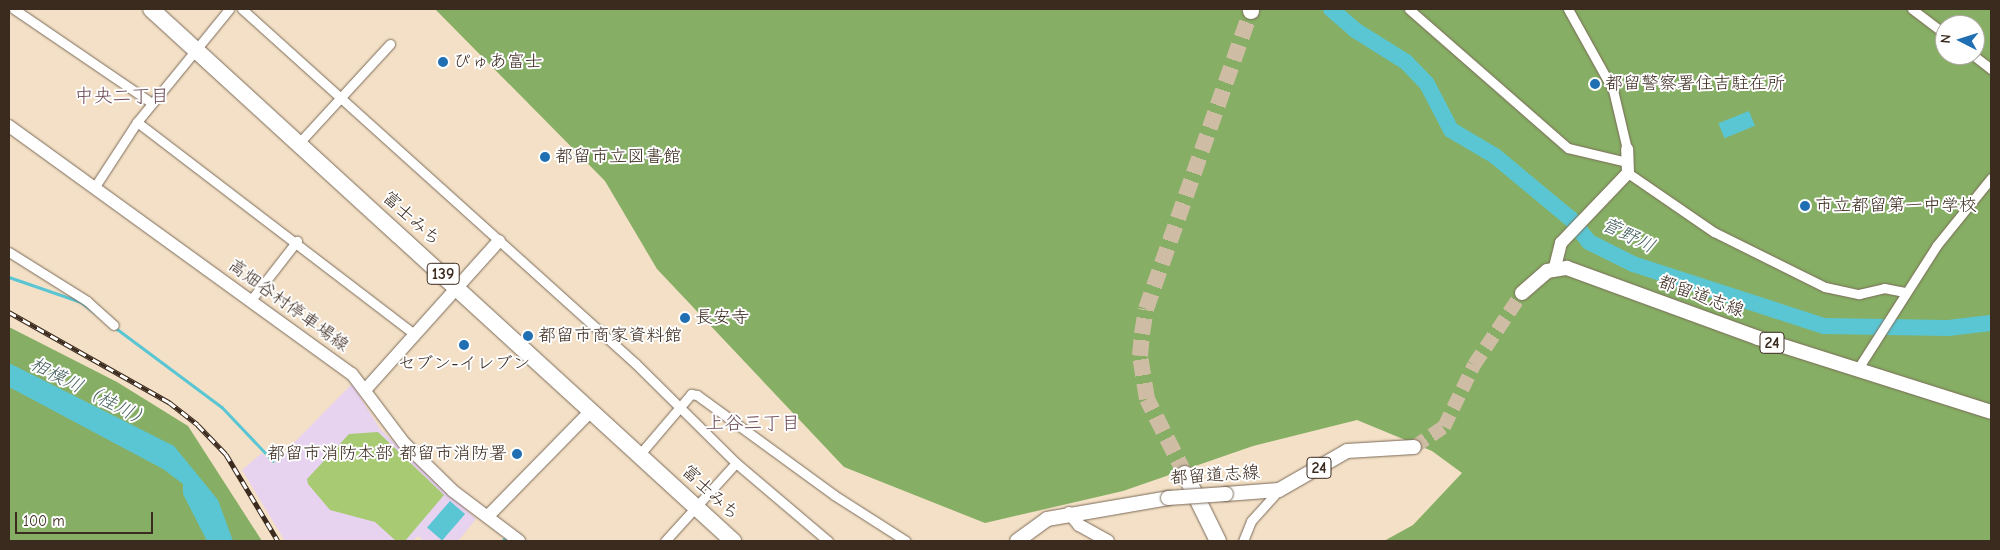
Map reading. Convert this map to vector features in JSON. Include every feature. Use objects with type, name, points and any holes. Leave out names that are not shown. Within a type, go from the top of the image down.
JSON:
[{"type":"highway","name":"富士みち","points":[[151,9],[733,541]]},
{"type":"highway","points":[[1185,474],[1218,541]]},
{"type":"main road","name":"高畑谷村停車場線","points":[[9,126],[251,300],[366,388],[397,436],[453,491],[519,541]]},
{"type":"main road","points":[[1522,294],[1556,267],[1561,242],[1627,162]]},
{"type":"main road","points":[[366,388],[499,241]]},
{"type":"main road","name":"都留道志線","points":[[1556,267],[1857,370],[1991,412]]},
{"type":"main road","points":[[488,516],[591,411]]},
{"type":"main road","name":"都留道志線","points":[[1017,541],[1038,523],[1069,513],[1168,498],[1279,490],[1347,452],[1414,447]]},
{"type":"main road","points":[[1069,513],[1079,525],[1108,541]]},
{"type":"street","points":[[14,9],[152,103]]},
{"type":"street","points":[[94,188],[137,122],[193,49],[229,9]]},
{"type":"street","points":[[242,9],[635,363],[679,409],[736,463],[828,541]]},
{"type":"street","points":[[1410,9],[1568,148],[1627,162],[1714,232],[1825,287],[1859,294],[1894,288],[1905,292]]},
{"type":"street","points":[[1419,9],[1422,19]]},
{"type":"street","points":[[1568,9],[1613,90],[1627,162]]},
{"type":"street","points":[[1912,9],[1935,26]]},
{"type":"street","points":[[298,144],[390,44]]},
{"type":"street","points":[[137,122],[297,241],[414,334]]},
{"type":"street","points":[[1857,370],[1905,292],[1991,178]]},
{"type":"street","points":[[251,300],[297,241]]},
{"type":"street","points":[[9,252],[87,301],[114,324]]},
{"type":"street","points":[[640,454],[691,394],[697,395],[906,541]]},
{"type":"street","points":[[665,541],[736,463]]},
{"type":"street","points":[[1243,541],[1251,521],[1279,490]]},
{"type":"shaded area","points":[[352,384],[380,429],[476,519],[458,541],[424,541],[418,536],[413,541],[285,541],[242,470],[262,453],[273,464]]},
{"type":"green space","points":[[435,9],[1991,9],[1991,541],[1384,541],[1413,525],[1462,473],[1432,451],[1357,420],[1253,446],[1123,491],[985,523],[844,467],[657,269],[605,181]]},
{"type":"green space","points":[[9,327],[117,382],[188,426],[262,541],[9,541]]},
{"type":"green space","points":[[378,432],[444,495],[405,541],[396,541],[375,522],[330,510],[308,484],[307,479],[349,434]]},
{"type":"water","points":[[1749,111],[1755,126],[1724,138],[1718,123]]},
{"type":"water","points":[[9,363],[174,446],[218,500],[233,541],[207,541],[183,494],[183,484],[163,469],[9,387]]},
{"type":"water","points":[[450,501],[465,514],[442,541],[427,527]]},
{"type":"waterway","name":"菅野川","points":[[1331,9],[1355,30],[1406,62],[1427,84],[1451,130],[1495,156],[1571,219],[1589,242],[1633,264],[1824,326],[1948,328],[1991,323]]},
{"type":"waterway","points":[[9,277],[81,302],[222,407],[273,461]]},
{"type":"tunnel","points":[[1185,474],[1147,399],[1140,356],[1142,334],[1146,309],[1251,11]]},
{"type":"tunnel","points":[[1414,447],[1444,427],[1474,365],[1522,293]]},
{"type":"railway","points":[[9,312],[169,402],[198,425],[226,454],[278,541]]},
{"type":"place","name":"ぴゅあ富士","points":[[443,62]]},
{"type":"place","name":"都留警察署住吉駐在所","points":[[1595,84]]},
{"type":"place","name":"都留市立図書館","points":[[545,157]]},
{"type":"place","name":"市立都留第一中学校","points":[[1805,206]]},
{"type":"place","name":"長安寺","points":[[685,318]]},
{"type":"place","name":"都留市商家資料館","points":[[528,336]]},
{"type":"place","name":"セブン-イレブン","points":[[464,345]]},
{"type":"place","name":"都留市消防本部 都留市消防署","points":[[517,454]]},
{"type":"district","name":"中央二丁目","points":[[122,97]]},
{"type":"district","name":"上谷三丁目","points":[[753,424]]},
{"type":"water label","name":"相模川（桂川）","points":[[90,393]]}]
